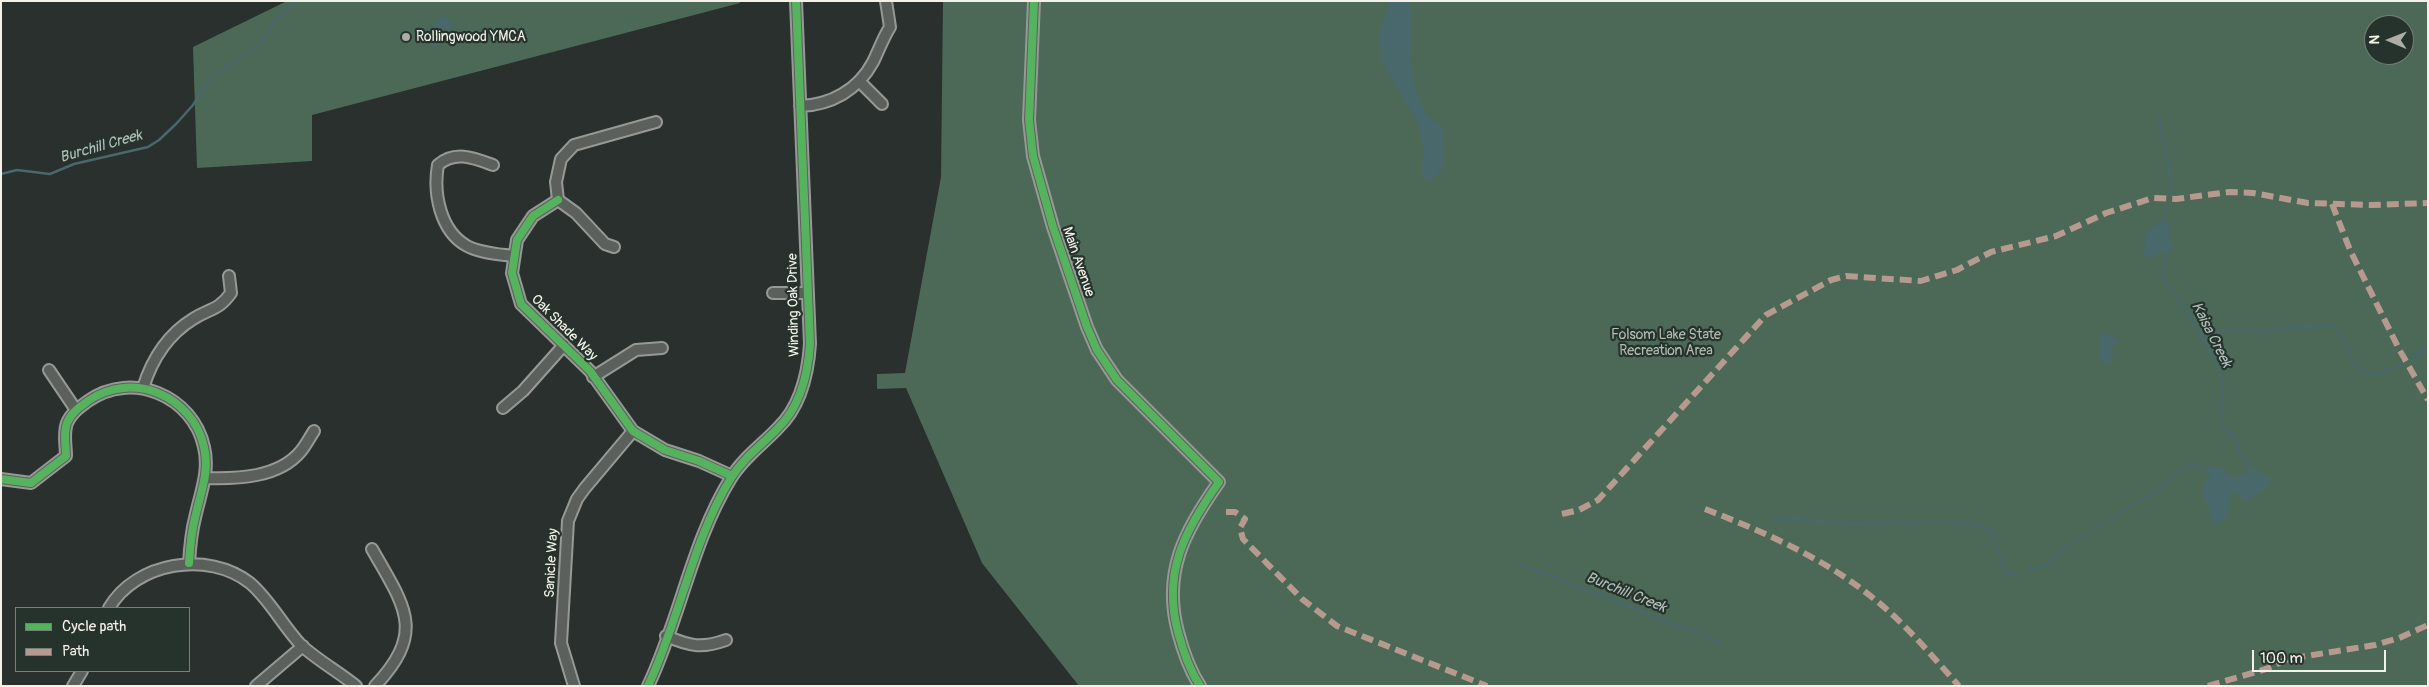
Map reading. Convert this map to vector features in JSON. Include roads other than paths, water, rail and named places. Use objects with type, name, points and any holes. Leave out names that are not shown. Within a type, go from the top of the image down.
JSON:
[{"type":"street","name":"Winding Oak Drive","points":[[648,686],[712,515],[732,476],[780,427],[798,398],[808,360],[808,294],[796,1]]},
{"type":"street","points":[[800,106],[832,100],[859,81],[872,64],[881,40],[890,27],[886,1]]},
{"type":"street","name":"Main Avenue","points":[[1034,1],[1029,120],[1034,162],[1087,327],[1097,350],[1117,380],[1219,482],[1200,508],[1184,539],[1173,586],[1172,601],[1182,650],[1200,686]]},
{"type":"street","points":[[859,81],[882,104]]},
{"type":"street","points":[[614,247],[605,244],[576,213],[558,200],[556,182],[562,159],[574,145],[656,122]]},
{"type":"street","points":[[493,165],[467,156],[444,160],[438,166],[436,177],[440,208],[442,217],[452,235],[467,246],[513,256]]},
{"type":"street","name":"Oak Shade Way","points":[[558,200],[529,220],[517,240],[513,256],[514,286],[521,304],[528,313],[564,345],[593,377],[633,431],[665,450],[699,461],[732,476]]},
{"type":"street","points":[[143,388],[149,369],[169,337],[194,318],[222,305],[231,293],[229,276]]},
{"type":"street","points":[[773,293],[808,294]]},
{"type":"street","points":[[503,408],[523,391],[564,345]]},
{"type":"street","points":[[593,377],[636,350],[662,348]]},
{"type":"street","points":[[49,370],[76,410]]},
{"type":"street","points":[[1,479],[31,483],[66,456],[64,432],[68,420],[76,410],[94,397],[121,388],[143,388],[173,400],[180,404],[195,423],[205,448],[205,478],[191,536],[189,563]]},
{"type":"street","points":[[205,478],[236,479],[264,473],[276,468],[300,452],[314,431]]},
{"type":"street","name":"Sanicle Way","points":[[574,686],[561,643],[568,521],[577,499],[633,431]]},
{"type":"street","points":[[372,550],[403,604],[407,628],[400,652],[389,670],[375,686]]},
{"type":"street","points":[[110,607],[123,590],[144,576],[171,566],[189,563],[225,570],[236,574],[248,582],[303,646],[356,686]]},
{"type":"street","points":[[666,636],[698,647],[710,646],[726,640]]},
{"type":"street","points":[[256,686],[303,646]]},
{"type":"street","points":[[73,686],[81,672]]},
{"type":"water","points":[[1390,1],[1410,1],[1412,32],[1410,57],[1415,88],[1426,115],[1442,126],[1443,164],[1441,171],[1430,181],[1425,179],[1421,172],[1424,150],[1417,121],[1382,63],[1379,34]]},
{"type":"water","points":[[441,15],[450,20],[452,24],[450,30],[445,30],[436,47],[427,42],[423,36],[426,30],[433,29]]},
{"type":"water","points":[[2164,220],[2169,223],[2169,236],[2173,250],[2170,253],[2161,250],[2154,257],[2146,258],[2144,254],[2147,230]]},
{"type":"water","points":[[2105,333],[2118,340],[2117,346],[2110,343],[2114,352],[2108,364],[2101,363],[2099,356],[2100,335]]},
{"type":"water","points":[[2208,466],[2222,468],[2235,479],[2254,469],[2269,477],[2269,485],[2250,500],[2245,501],[2235,492],[2231,493],[2227,518],[2213,524],[2209,515],[2209,505],[2202,491],[2207,479],[2211,476],[2207,468]]},
{"type":"waterway","name":"Burchill Creek","points":[[1,174],[17,170],[50,174],[74,164],[148,147],[159,140],[176,124],[193,105],[210,78],[259,46],[277,18],[298,1]]},
{"type":"waterway","points":[[2159,115],[2171,181],[2170,195]]},
{"type":"waterway","name":"Kaisa Creek","points":[[2163,222],[2167,205]]},
{"type":"waterway","name":"Kaisa Creek","points":[[2167,250],[2163,279],[2184,305],[2218,366],[2223,389],[2220,421],[2222,427],[2236,438],[2238,450],[2245,460],[2250,473]]},
{"type":"waterway","points":[[2201,336],[2224,331],[2265,331],[2329,325],[2343,337],[2352,360],[2365,372],[2377,376],[2402,364]]},
{"type":"waterway","points":[[2410,359],[2428,349]]},
{"type":"waterway","name":"Kaisa Creek","points":[[2026,571],[2047,565],[2074,541],[2160,489],[2177,472],[2188,466],[2195,465],[2212,473]]},
{"type":"waterway","points":[[1773,520],[1801,519],[1850,524],[1963,522],[1979,525],[1993,534],[2005,574],[2017,573]]},
{"type":"waterway","name":"Burchill Creek","points":[[1521,564],[1722,643]]},
{"type":"place","name":"Rollingwood YMCA","points":[[406,37]]},
{"type":"park label","name":"Folsom Lake State Recreation Area","points":[[1666,344]]}]
